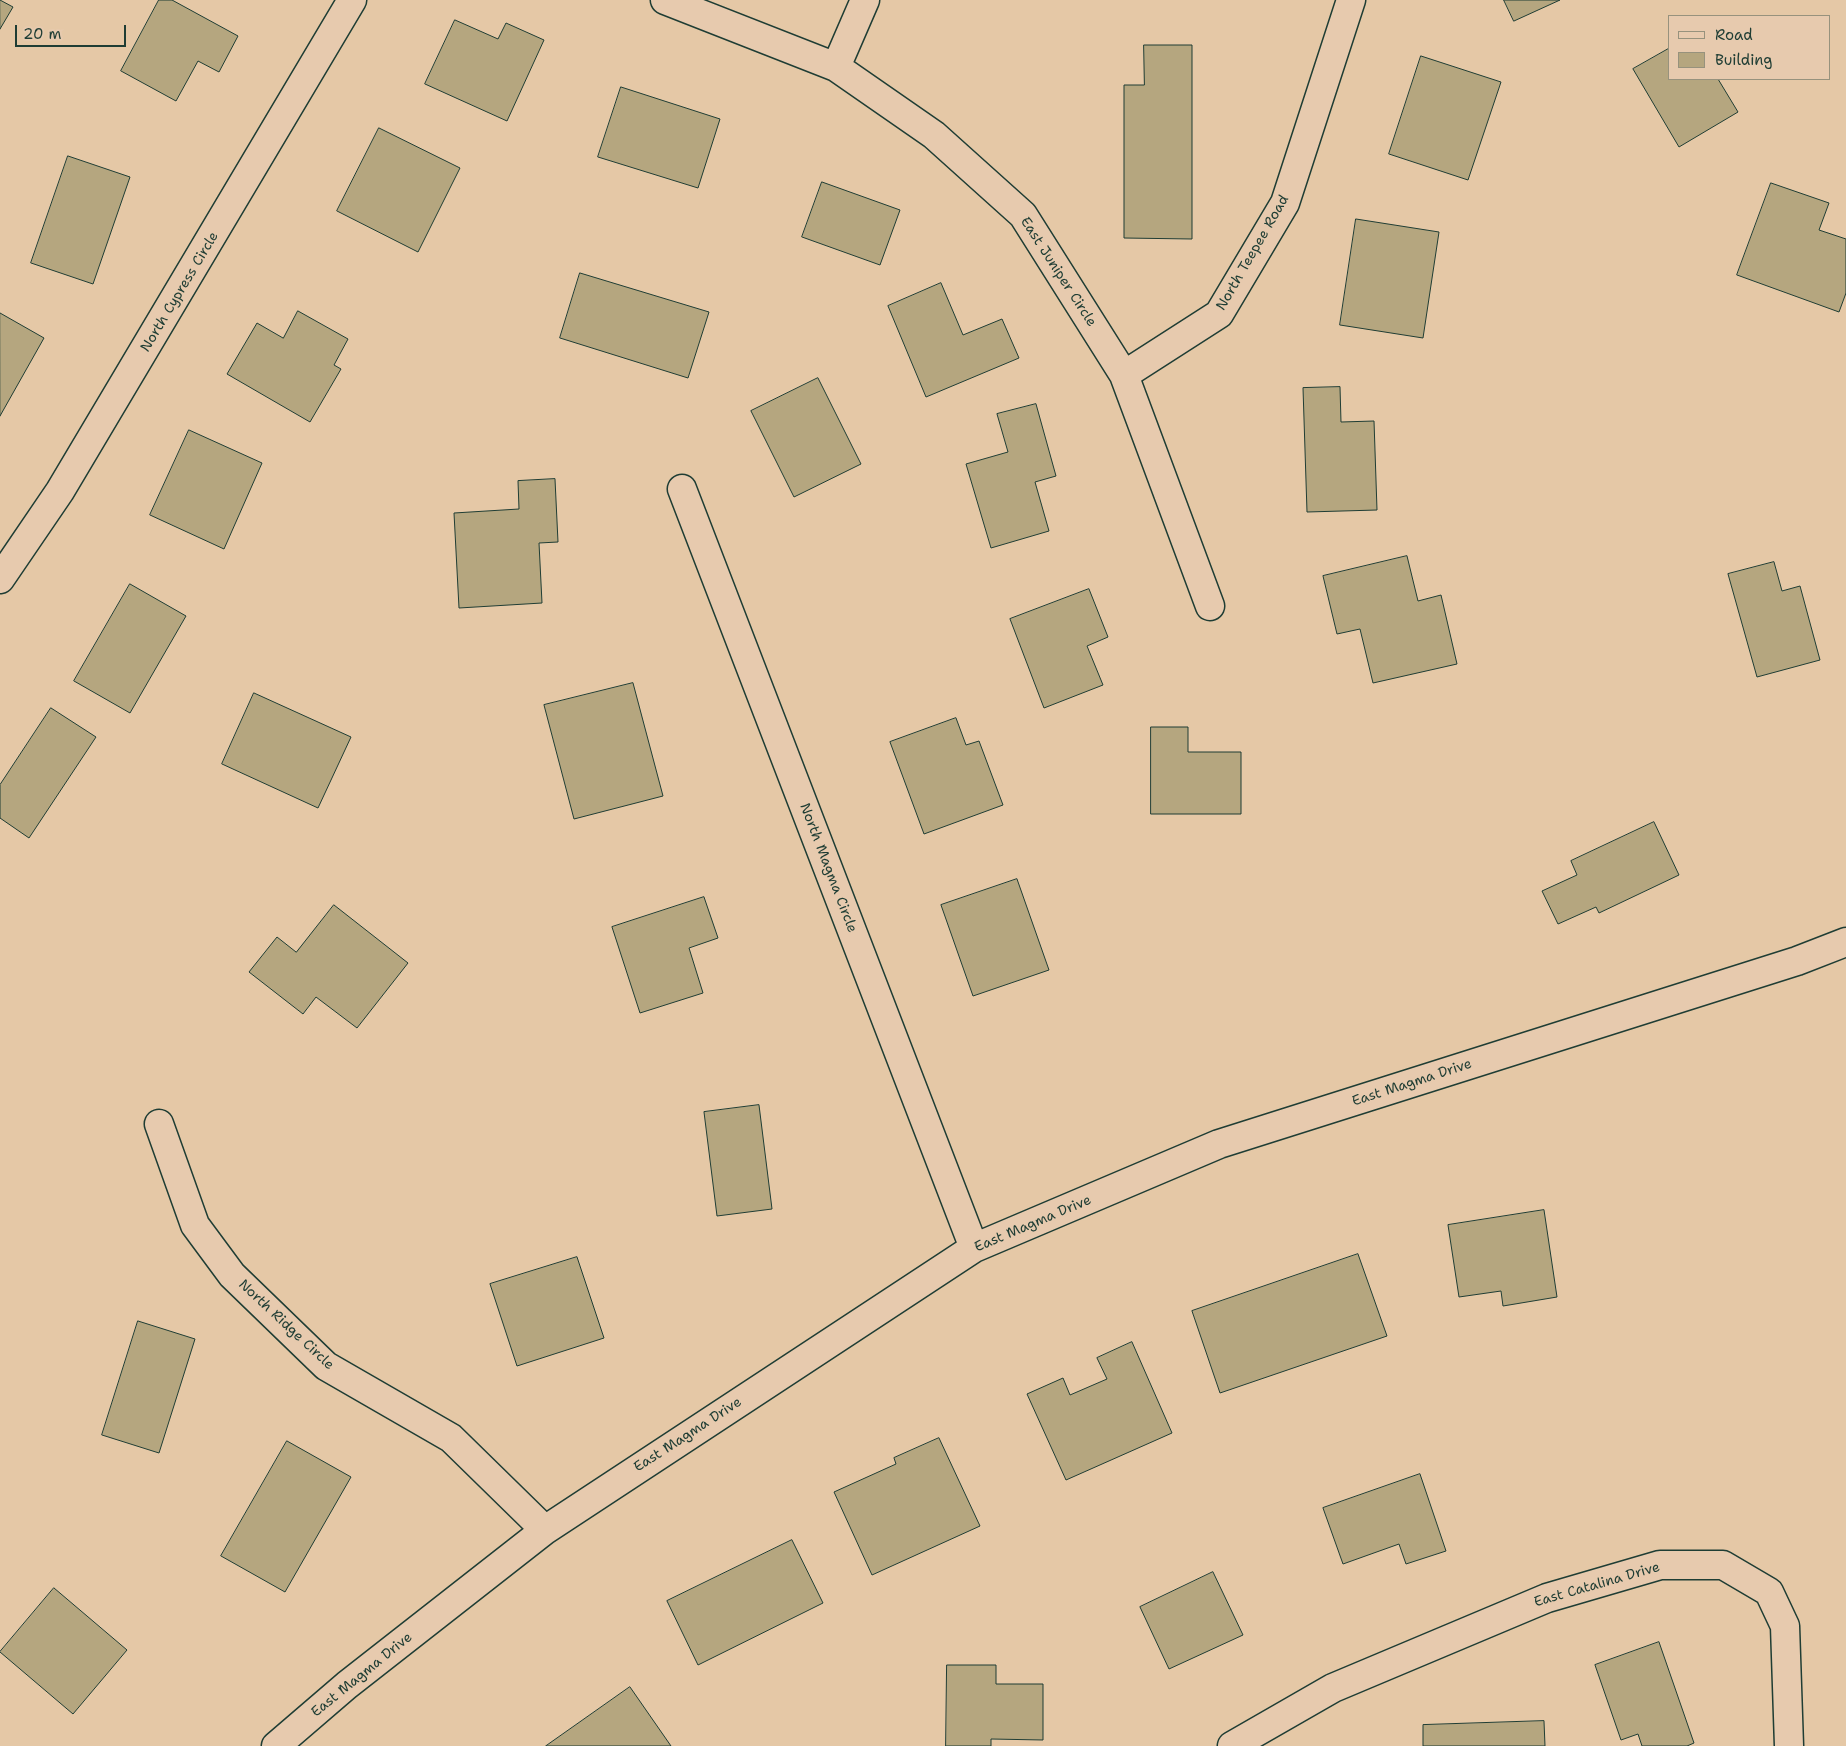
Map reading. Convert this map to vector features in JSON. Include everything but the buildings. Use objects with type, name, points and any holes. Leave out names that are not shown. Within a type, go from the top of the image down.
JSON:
[{"type":"street","name":"North Cypress Circle","points":[[0,579],[60,491],[352,0]]},
{"type":"street","name":"East Juniper Circle","points":[[665,0],[836,67],[934,135],[1023,214],[1124,375],[1210,606]]},
{"type":"street","points":[[836,67],[865,0]]},
{"type":"street","name":"North Teepee Road","points":[[1124,375],[1219,314],[1285,204],[1351,0]]},
{"type":"street","name":"North Magma Circle","points":[[682,489],[974,1248]]},
{"type":"street","name":"East Magma Drive","points":[[276,1746],[347,1686],[545,1530],[974,1248],[1219,1144],[1797,961],[1846,942]]},
{"type":"street","name":"North Ridge Circle","points":[[159,1124],[195,1225],[232,1275],[326,1366],[451,1438],[545,1530]]},
{"type":"street","name":"East Catalina Drive","points":[[1232,1746],[1333,1688],[1547,1598],[1660,1565],[1723,1565],[1769,1592],[1785,1626],[1790,1746]]}]
